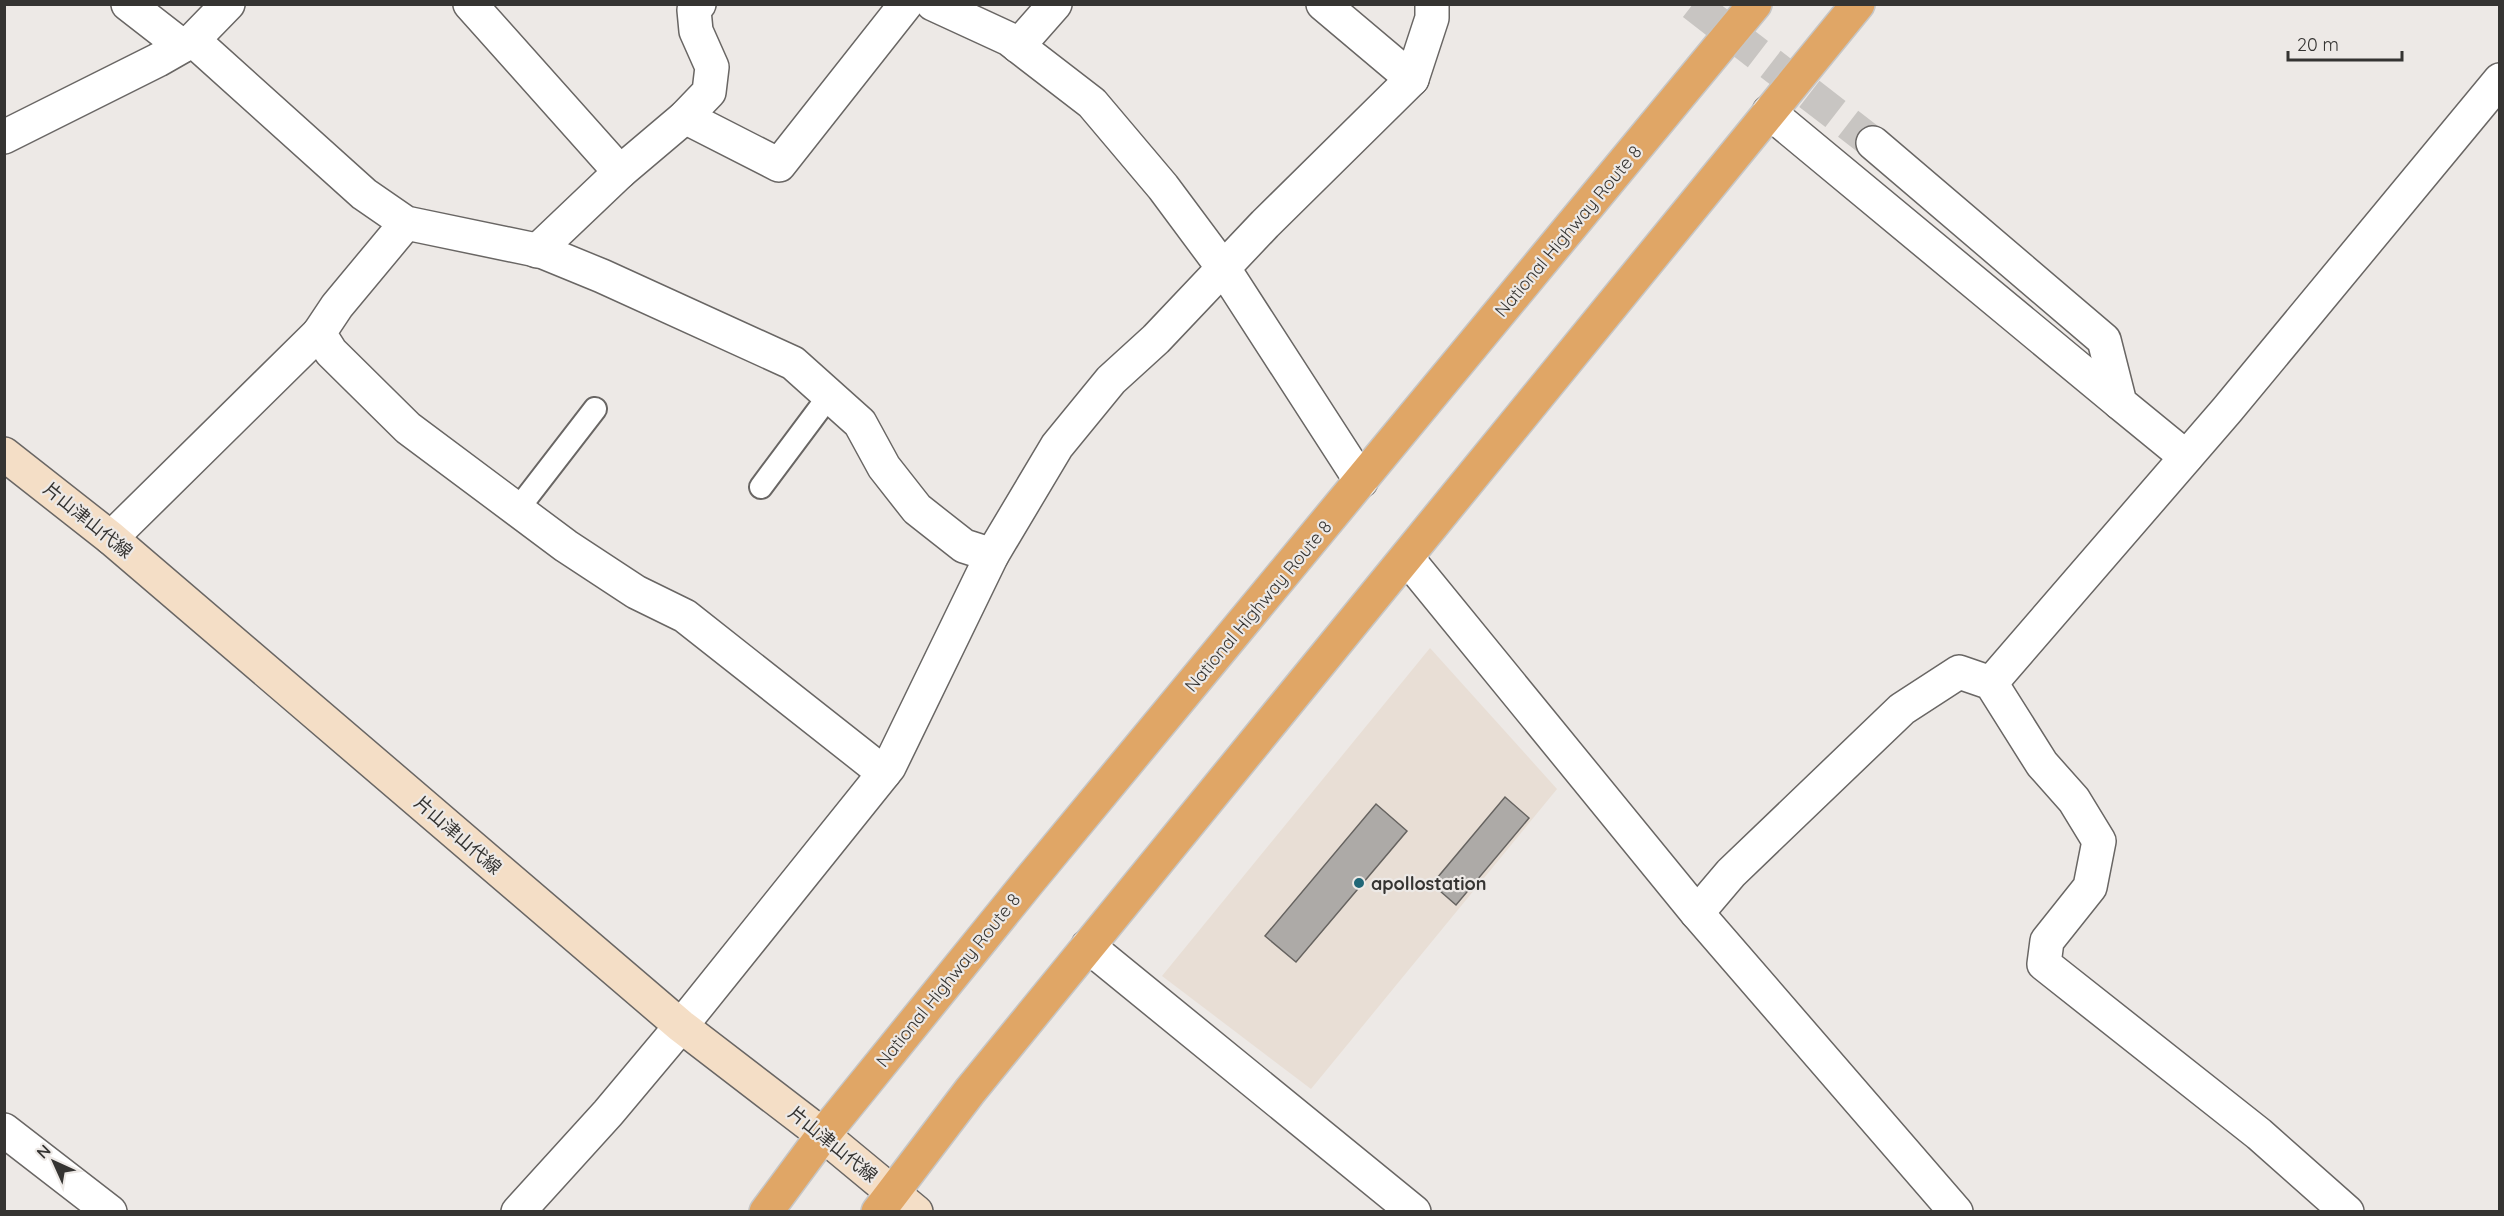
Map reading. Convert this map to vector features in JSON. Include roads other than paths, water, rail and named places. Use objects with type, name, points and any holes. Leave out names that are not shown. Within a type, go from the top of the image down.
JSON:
[{"type":"highway","name":"National Highway Route 8","points":[[766,1212],[823,1135],[1044,863],[1755,4]]},
{"type":"highway","points":[[896,1205],[970,1091],[1858,4]]},
{"type":"main road","name":"片山津山代線","points":[[4,454],[111,538],[681,1026],[823,1135],[896,1205]]},
{"type":"street","points":[[128,4],[188,43],[364,194],[406,223],[537,251],[602,276],[793,363],[860,423],[884,467],[917,509],[964,546],[992,555]]},
{"type":"street","points":[[4,137],[188,43],[228,4]]},
{"type":"street","points":[[470,4],[620,172]]},
{"type":"street","points":[[537,251],[620,172],[685,117],[709,93],[712,67],[696,31],[694,10],[699,4]]},
{"type":"street","points":[[685,117],[780,165],[906,4]]},
{"type":"street","points":[[933,4],[1010,39],[1092,103],[1163,187],[1224,269],[1361,481]]},
{"type":"street","points":[[1018,46],[1055,4]]},
{"type":"street","points":[[1323,4],[1412,79]]},
{"type":"street","points":[[518,1212],[608,1113],[681,1026],[884,773],[992,555],[1057,446],[1111,380],[1156,339],[1265,224],[1412,79],[1432,18],[1432,4]]},
{"type":"street","points":[[1991,683],[2374,234],[2499,80]]},
{"type":"street","points":[[1769,112],[2186,457]]},
{"type":"street","points":[[1873,143],[2104,340],[2120,403]]},
{"type":"street","points":[[111,538],[320,333],[337,306],[406,223]]},
{"type":"street","points":[[320,333],[331,352],[408,428],[566,546],[636,592],[686,616],[884,773]]},
{"type":"street","points":[[1407,558],[1696,913],[1956,1212]]},
{"type":"street","points":[[1696,913],[1731,873],[1902,709],[1959,672],[1991,683],[2042,765],[2074,800],[2099,841],[2090,887],[2047,941],[2044,964],[2259,1134],[2347,1212]]},
{"type":"street","points":[[1088,946],[1414,1212]]},
{"type":"street","points":[[4,1130],[110,1212]]},
{"type":"lane","points":[[761,487],[829,396]]},
{"type":"lane","points":[[517,510],[595,409]]},
{"type":"tunnel","points":[[1693,4],[1873,143]]},
{"type":"place","name":"apollostation","points":[[1359,883]]}]
